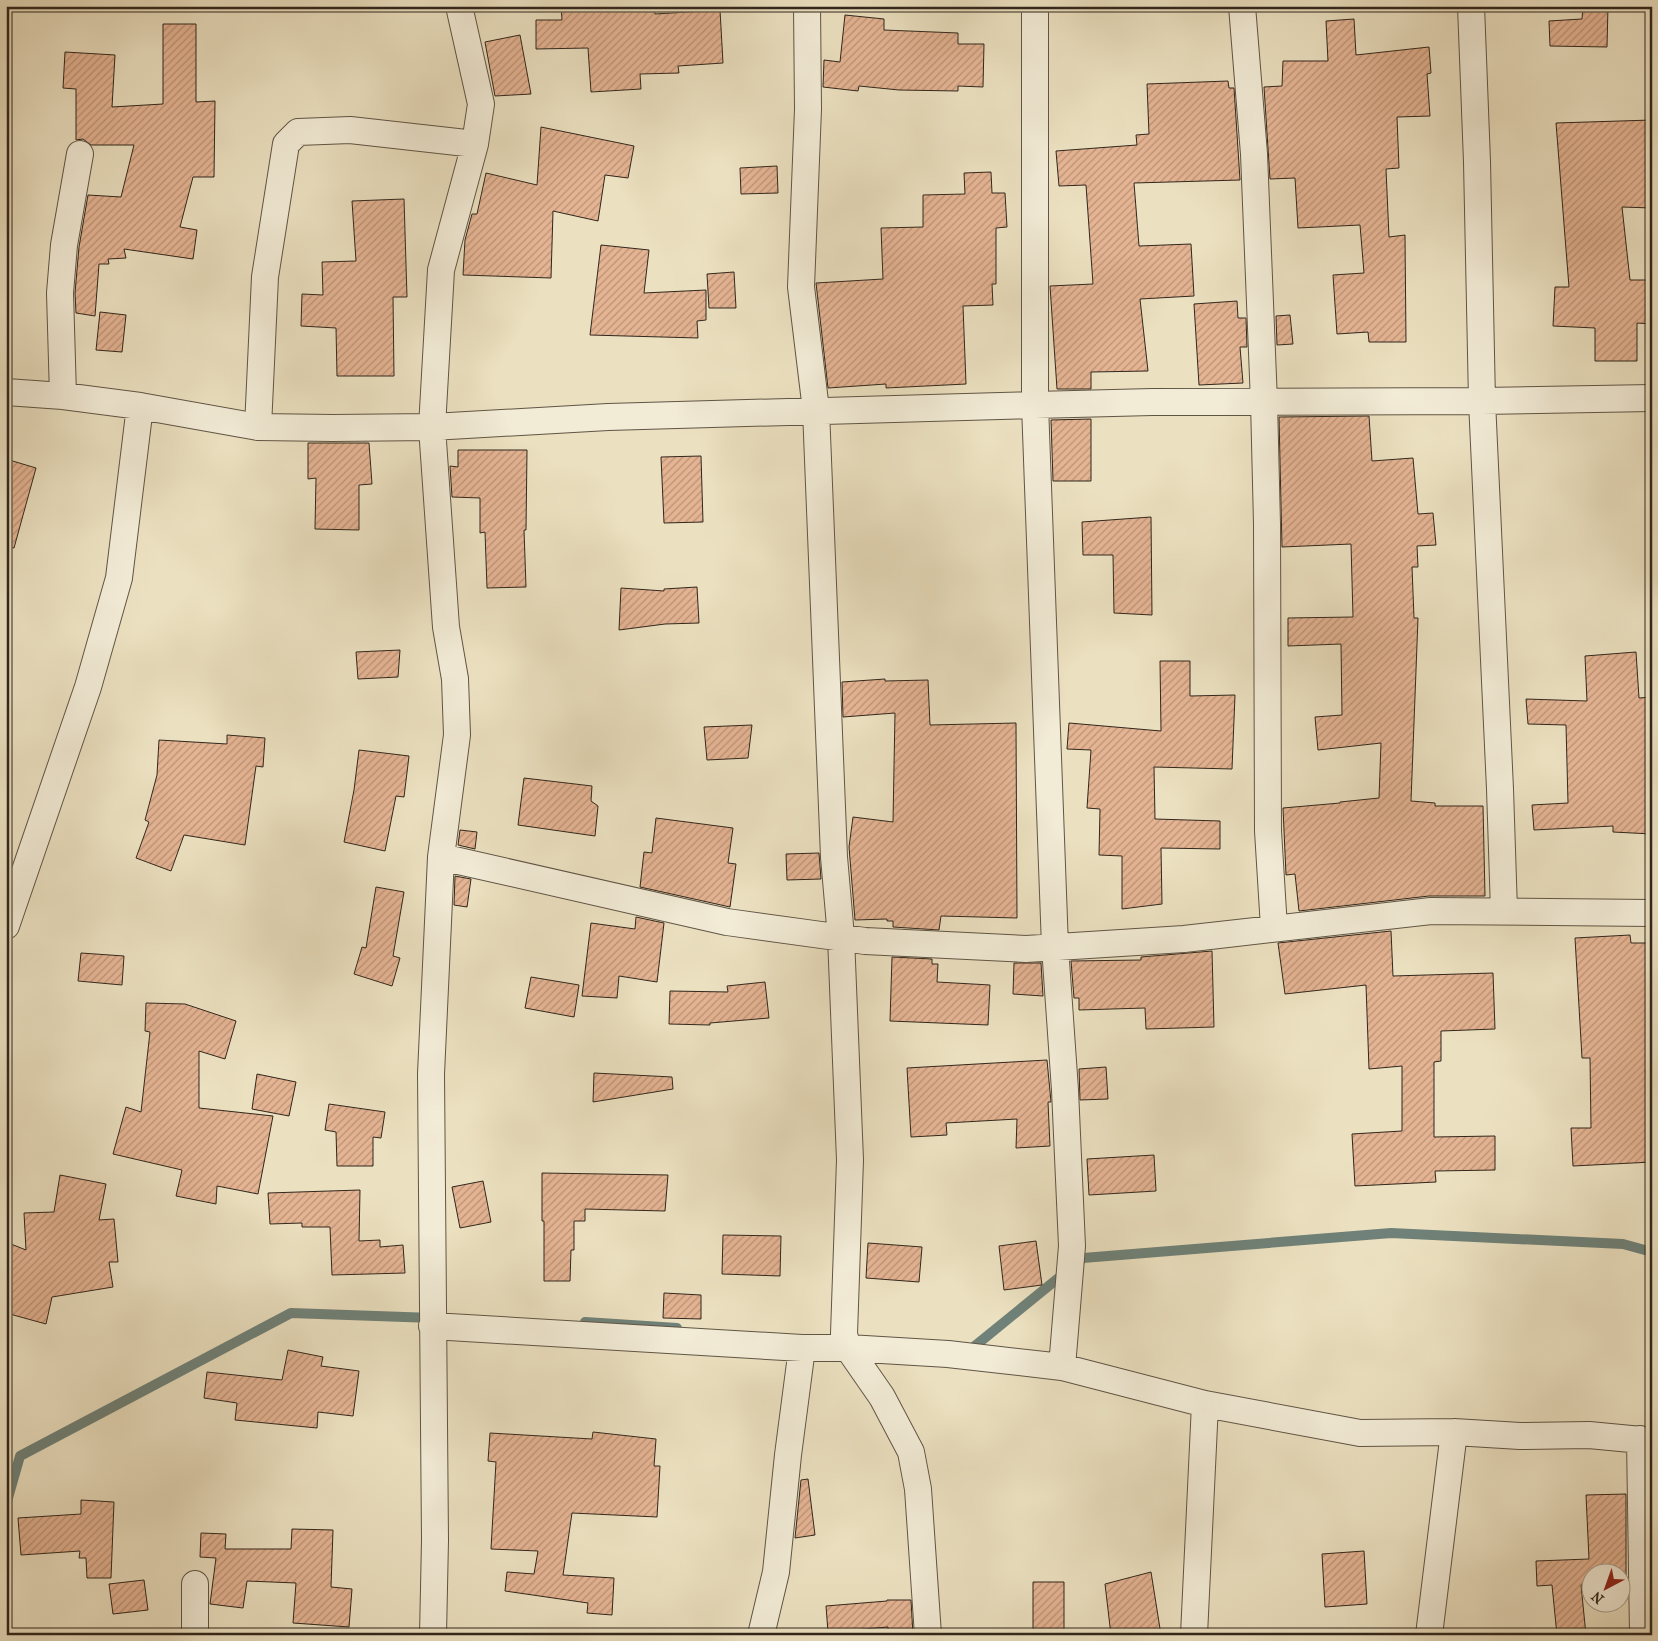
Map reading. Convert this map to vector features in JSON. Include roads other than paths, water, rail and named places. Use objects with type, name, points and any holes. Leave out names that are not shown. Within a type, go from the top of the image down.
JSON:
[{"type":"street","points":[[433,1635],[435,1530],[431,1074],[441,857],[457,735],[455,679],[446,627],[432,427],[441,270],[476,144],[481,104],[459,6]]},
{"type":"street","points":[[807,6],[808,109],[801,287],[816,410],[834,857],[841,937],[850,1160],[844,1334],[848,1348],[882,1397],[911,1452],[918,1489],[928,1635]]},
{"type":"street","points":[[1035,6],[1035,405],[1055,947],[1065,1090],[1072,1246],[1062,1367]]},
{"type":"street","points":[[1242,6],[1254,154],[1264,402],[1267,524],[1268,831],[1274,928]]},
{"type":"street","points":[[1471,6],[1477,162],[1482,401],[1504,911]]},
{"type":"street","points":[[258,427],[265,277],[286,144],[298,132],[350,130],[476,144]]},
{"type":"street","points":[[63,396],[60,293],[64,245],[80,154]]},
{"type":"street","points":[[6,392],[63,396],[140,406],[258,427],[432,427],[608,416],[1035,405],[1652,398]]},
{"type":"street","points":[[6,925],[88,687],[119,578],[140,406]]},
{"type":"street","points":[[441,857],[727,922],[865,941],[1026,949],[1184,939],[1431,911],[1652,913]]},
{"type":"street","points":[[432,1326],[802,1348],[848,1348],[948,1354],[1062,1367],[1205,1404],[1360,1432],[1454,1432],[1520,1436],[1589,1435],[1646,1440],[1643,1635]]},
{"type":"street","points":[[761,1635],[776,1572],[788,1455],[802,1348]]},
{"type":"street","points":[[1194,1635],[1205,1404]]},
{"type":"street","points":[[1428,1635],[1454,1432]]},
{"type":"street","points":[[195,1584],[195,1635]]},
{"type":"waterway","points":[[966,1350],[970,1350],[1083,1258],[1391,1233],[1623,1244],[1652,1252]]},
{"type":"waterway","points":[[6,1505],[20,1456],[291,1313],[433,1318]]},
{"type":"waterway","points":[[585,1322],[677,1328]]}]
